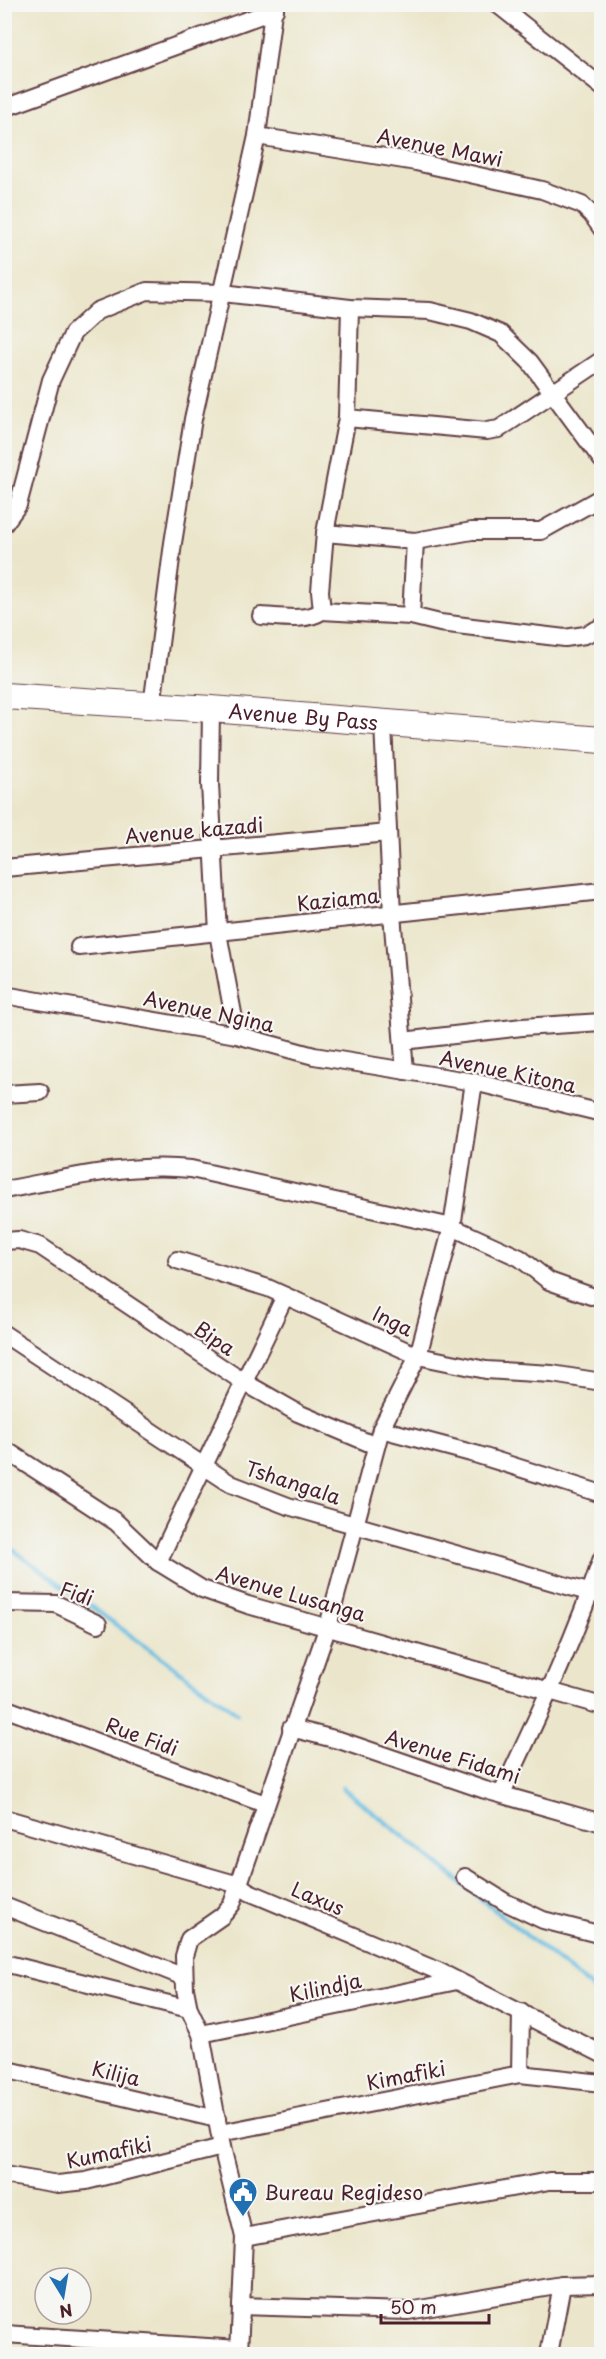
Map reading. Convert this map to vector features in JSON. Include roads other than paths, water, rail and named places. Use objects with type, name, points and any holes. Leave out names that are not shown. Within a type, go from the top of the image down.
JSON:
[{"type":"highway","name":"Avenue By Pass","points":[[4,696],[211,709],[602,740]]},
{"type":"street","points":[[497,4],[602,87]]},
{"type":"street","points":[[4,108],[274,7],[257,136],[193,419],[173,543],[152,706]]},
{"type":"street","name":"Avenue Mawi","points":[[257,136],[416,162],[542,190],[582,205],[602,229]]},
{"type":"street","points":[[4,524],[18,505],[51,380],[73,333],[97,311],[147,291],[223,293],[350,308],[430,311],[471,321],[501,334],[530,362],[602,460]]},
{"type":"street","points":[[322,611],[320,591],[326,533],[347,418],[350,308]]},
{"type":"street","points":[[347,418],[487,431],[508,425],[602,360]]},
{"type":"street","points":[[326,533],[415,542],[472,531],[541,531],[602,497]]},
{"type":"street","points":[[411,616],[415,542]]},
{"type":"street","points":[[261,616],[297,617],[315,615],[322,611],[411,616],[441,623],[565,638],[585,635],[602,627]]},
{"type":"street","points":[[211,709],[213,850],[218,933],[237,1035]]},
{"type":"street","points":[[383,724],[392,914],[405,1071]]},
{"type":"street","name":"Avenue kazadi","points":[[4,868],[388,833]]},
{"type":"street","name":"Kaziama","points":[[79,947],[602,891]]},
{"type":"street","name":"Avenue Ngina","points":[[4,994],[237,1035],[314,1056],[405,1071]]},
{"type":"street","points":[[403,1041],[522,1027],[602,1022]]},
{"type":"street","name":"Avenue Kitona","points":[[405,1071],[474,1082],[602,1113]]},
{"type":"street","points":[[4,2334],[239,2352],[244,2237],[220,2133],[201,2034],[189,2008],[184,1977],[184,1956],[189,1939],[222,1916],[232,1904],[328,1626],[353,1523],[381,1429],[418,1356],[452,1227],[474,1082]]},
{"type":"street","points":[[4,1094],[40,1092]]},
{"type":"street","points":[[4,1190],[109,1170],[162,1166],[275,1186],[452,1227],[520,1258],[549,1281],[591,1296]]},
{"type":"street","name":"Bipa","points":[[4,1241],[19,1240],[40,1246],[242,1381],[298,1413],[376,1446]]},
{"type":"street","name":"Inga","points":[[177,1260],[285,1296],[418,1356],[486,1370],[552,1374],[602,1382]]},
{"type":"street","points":[[158,1562],[242,1381],[285,1296]]},
{"type":"street","name":"Tshangala","points":[[4,1334],[231,1484],[288,1506],[596,1595]]},
{"type":"street","points":[[381,1429],[475,1454],[602,1494]]},
{"type":"street","name":"Avenue Lusanga","points":[[4,1449],[116,1522],[158,1562],[202,1589],[602,1706]]},
{"type":"street","points":[[502,1793],[596,1595],[602,1558]]},
{"type":"street","name":"Fidi","points":[[4,1603],[56,1604],[98,1624]]},
{"type":"street","name":"Rue Fidi","points":[[4,1708],[265,1804]]},
{"type":"street","name":"Avenue Fidami","points":[[291,1728],[342,1741],[386,1758],[602,1823]]},
{"type":"street","name":"Laxus","points":[[4,1818],[239,1885],[249,1892],[438,1971],[602,2054]]},
{"type":"street","points":[[465,1876],[505,1902],[543,1920],[602,1935]]},
{"type":"street","points":[[4,1906],[184,1977]]},
{"type":"street","points":[[4,1963],[189,2008]]},
{"type":"street","name":"Kilindja","points":[[201,2034],[457,1981]]},
{"type":"street","points":[[520,2074],[521,2012]]},
{"type":"street","name":"Kilija","points":[[4,2069],[220,2133]]},
{"type":"street","name":"Kimafiki","points":[[220,2133],[520,2074],[602,2083]]},
{"type":"street","name":"Kumafiki","points":[[4,2175],[58,2184],[86,2181],[220,2133]]},
{"type":"street","points":[[244,2237],[549,2181],[602,2181]]},
{"type":"street","points":[[241,2306],[408,2311],[562,2285],[602,2284]]},
{"type":"street","points":[[549,2355],[562,2285]]},
{"type":"waterway","points":[[4,1543],[237,1713]]},
{"type":"waterway","points":[[343,1788],[602,1996]]},
{"type":"place","name":"Bureau Regideso","points":[[243,2218]]}]
